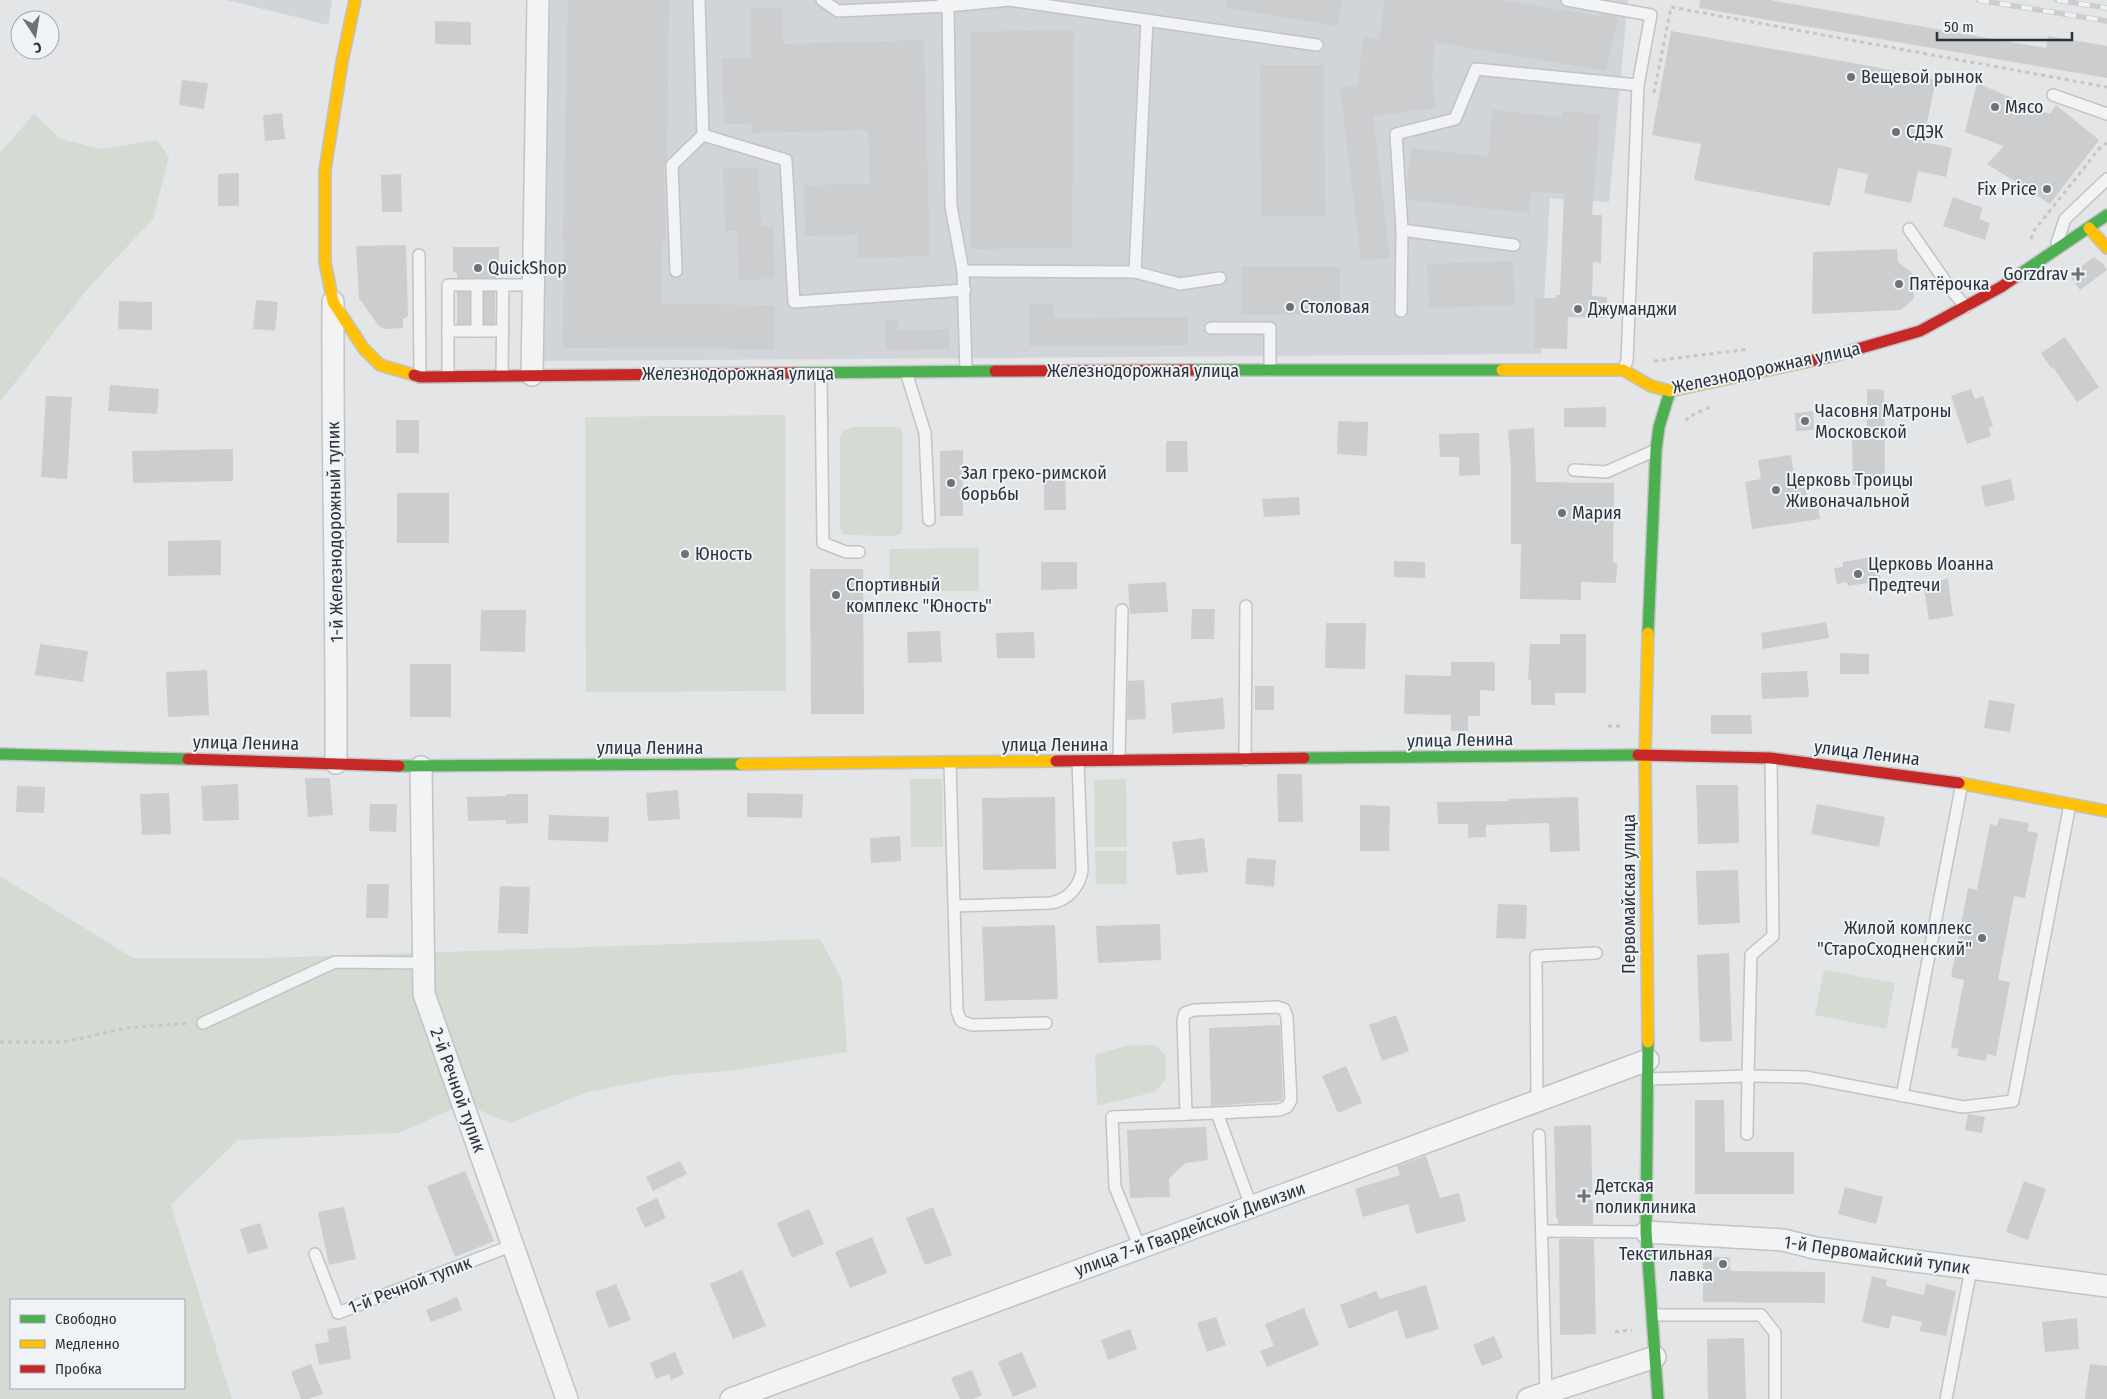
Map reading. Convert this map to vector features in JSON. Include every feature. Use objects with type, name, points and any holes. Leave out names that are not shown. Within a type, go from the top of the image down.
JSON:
[{"type":"main road","name":"Железнодорожная улица","points":[[355,0],[342,62],[325,170],[325,262],[333,302],[364,349],[380,365],[420,376],[1625,366],[1642,383],[1670,390],[1833,356],[1920,331],[2001,287],[2107,215]]},
{"type":"main road","points":[[2089,228],[2107,248]]},
{"type":"main road","name":"Первомайская улица","points":[[1658,1399],[1646,1232],[1648,1069],[1645,755],[1656,450],[1659,427],[1670,390]]},
{"type":"main road","name":"улица Ленина","points":[[0,754],[336,762],[421,767],[1118,762],[1645,755],[1770,758],[1962,783],[2107,811]]},
{"type":"street","points":[[532,375],[538,0]]},
{"type":"street","name":"1-й Железнодорожный тупик","points":[[333,302],[337,631],[336,762]]},
{"type":"street","name":"2-й Речной тупик","points":[[421,767],[424,994],[568,1399]]},
{"type":"street","name":"улица 7-й Гвардейской Дивизии","points":[[731,1399],[1537,1101],[1648,1069]]},
{"type":"street","name":"1-й Первомайский тупик","points":[[1646,1232],[1783,1240],[1815,1248],[2107,1286]]},
{"type":"street","points":[[1540,1397],[1655,1357]]},
{"type":"lane","points":[[676,271],[672,165],[703,135],[700,0]]},
{"type":"lane","points":[[822,0],[838,11],[1009,0],[1317,45]]},
{"type":"lane","points":[[1567,0],[1651,15],[1638,85],[1625,366]]},
{"type":"lane","points":[[946,3],[951,206],[965,290],[966,371]]},
{"type":"lane","points":[[1135,272],[1147,20]]},
{"type":"lane","points":[[1400,311],[1402,230],[1396,134],[1455,119],[1476,69],[1638,85]]},
{"type":"lane","points":[[2052,95],[2107,114]]},
{"type":"lane","points":[[703,135],[786,160],[794,302],[965,290]]},
{"type":"lane","points":[[2056,250],[2065,219],[2107,179]]},
{"type":"lane","points":[[1909,229],[1952,291],[1966,307]]},
{"type":"lane","points":[[1402,230],[1514,245]]},
{"type":"lane","points":[[419,254],[420,376]]},
{"type":"lane","points":[[963,271],[1135,272],[1180,284],[1220,278]]},
{"type":"lane","points":[[448,376],[448,285],[533,285]]},
{"type":"lane","points":[[477,285],[477,331]]},
{"type":"lane","points":[[502,376],[503,285]]},
{"type":"lane","points":[[1211,328],[1270,328],[1270,370]]},
{"type":"lane","points":[[448,331],[503,331]]},
{"type":"lane","points":[[906,372],[925,434],[929,520]]},
{"type":"lane","points":[[821,373],[822,543],[846,552],[859,552]]},
{"type":"lane","points":[[1574,470],[1606,472],[1656,450]]},
{"type":"lane","points":[[1245,760],[1246,606]]},
{"type":"lane","points":[[1118,762],[1122,610]]},
{"type":"lane","points":[[1747,1134],[1751,955],[1773,936],[1770,758]]},
{"type":"lane","points":[[954,906],[1059,902],[1075,888],[1082,871],[1078,762]]},
{"type":"lane","points":[[950,763],[957,1011],[962,1021],[972,1025],[1046,1022]]},
{"type":"lane","points":[[1902,1096],[1962,783]]},
{"type":"lane","points":[[1648,1069],[1748,1076],[1805,1077],[1963,1107],[2014,1100],[2070,804]]},
{"type":"lane","points":[[1537,1101],[1536,956],[1596,953]]},
{"type":"lane","points":[[203,1022],[335,962],[423,963]]},
{"type":"lane","points":[[1140,1248],[1115,1187],[1112,1117],[1217,1113],[1279,1110],[1287,1107],[1291,1100],[1287,1017],[1284,1009],[1277,1007],[1194,1010],[1185,1014],[1183,1020],[1186,1114]]},
{"type":"lane","points":[[1217,1113],[1251,1206]]},
{"type":"lane","points":[[1539,1135],[1542,1231],[1540,1397]]},
{"type":"lane","points":[[1542,1231],[1646,1232]]},
{"type":"lane","name":"1-й Речной тупик","points":[[316,1254],[338,1313],[513,1245]]},
{"type":"lane","points":[[1946,1399],[1971,1269]]},
{"type":"lane","points":[[1652,1316],[1672,1314],[1761,1315],[1775,1333],[1775,1399]]},
{"type":"path","points":[[1652,102],[1671,7],[2107,87]]},
{"type":"path","points":[[2030,244],[2033,232],[2098,148],[2107,142]]},
{"type":"path","points":[[1625,366],[1755,348]]},
{"type":"path","points":[[1684,424],[1688,417],[1712,406]]},
{"type":"path","points":[[0,1042],[64,1042],[126,1028],[203,1022]]},
{"type":"shaded area","points":[[226,0],[332,0],[328,25]]},
{"type":"shaded area","points":[[549,0],[1628,0],[1609,202],[1550,198],[1541,354],[540,361]]},
{"type":"shaded area","points":[[34,114],[61,139],[101,149],[157,140],[169,157],[153,219],[89,287],[0,402],[0,153]]},
{"type":"shaded area","name":"Юность","points":[[785,415],[786,691],[586,692],[585,417]]},
{"type":"shaded area","points":[[852,427],[893,427],[901,429],[903,436],[903,527],[901,534],[893,536],[843,535],[840,527],[840,438],[843,431]]},
{"type":"shaded area","points":[[979,548],[979,591],[889,591],[889,549]]},
{"type":"shaded area","points":[[910,779],[942,779],[943,847],[911,847]]},
{"type":"shaded area","points":[[1126,779],[1127,847],[1095,847],[1094,780]]},
{"type":"shaded area","points":[[1095,851],[1127,851],[1127,884],[1096,884]]},
{"type":"shaded area","points":[[0,876],[133,958],[266,958],[820,939],[842,980],[847,1052],[729,1071],[674,1075],[587,1092],[510,1123],[465,1104],[398,1133],[238,1140],[171,1205],[232,1399],[0,1399]]},
{"type":"shaded area","points":[[1824,970],[1895,983],[1886,1029],[1815,1015]]},
{"type":"shaded area","points":[[1155,1045],[1165,1055],[1166,1079],[1155,1092],[1097,1106],[1095,1055],[1125,1046]]},
{"type":"building","points":[[568,0],[669,0],[667,160],[664,165],[666,239],[662,239],[661,304],[775,305],[775,349],[563,348],[563,240]]},
{"type":"building","points":[[1227,0],[1342,0],[1338,26],[1227,8]]},
{"type":"building","points":[[1385,0],[1502,0],[1600,16],[1600,13],[1618,17],[1606,71],[1435,42],[1432,76],[1436,108],[1373,116],[1390,258],[1361,261],[1340,87],[1358,85],[1363,37],[1379,39]]},
{"type":"building","points":[[1700,0],[1770,0],[2046,48],[2048,36],[2107,46],[2107,78],[1699,8]]},
{"type":"building","points":[[782,7],[783,44],[924,40],[930,256],[858,258],[857,235],[805,236],[804,185],[870,184],[868,130],[752,133],[751,124],[724,124],[722,58],[751,57],[750,8]]},
{"type":"building","points":[[435,21],[471,22],[471,45],[435,44]]},
{"type":"building","points":[[1074,30],[1072,248],[971,249],[971,32]]},
{"type":"building","points":[[1671,31],[1870,66],[1936,80],[1923,142],[1952,148],[1946,177],[1918,171],[1911,203],[1864,193],[1868,174],[1838,168],[1830,206],[1694,180],[1701,144],[1652,135]]},
{"type":"building","points":[[1260,65],[1324,65],[1325,216],[1261,216]]},
{"type":"building","points":[[182,80],[208,83],[204,109],[179,105]]},
{"type":"building","points":[[1977,83],[2050,114],[2056,105],[2099,140],[2050,204],[1987,164],[2004,146],[1965,132]]},
{"type":"building","points":[[1492,110],[1562,117],[1562,111],[1600,114],[1592,215],[1602,215],[1601,263],[1593,262],[1592,296],[1607,297],[1606,318],[1568,317],[1567,349],[1534,348],[1535,298],[1556,298],[1556,295],[1560,295],[1564,194],[1531,191],[1529,213],[1408,200],[1407,187],[1411,148],[1488,156]]},
{"type":"building","points":[[282,113],[285,139],[265,141],[263,115]]},
{"type":"building","points":[[758,167],[761,227],[773,227],[775,279],[739,280],[737,231],[725,231],[723,169]]},
{"type":"building","points":[[239,173],[239,206],[218,206],[218,174]]},
{"type":"building","points":[[401,174],[402,212],[382,212],[381,175]]},
{"type":"building","points":[[1953,197],[1983,208],[1979,219],[1990,223],[1985,240],[1943,226]]},
{"type":"building","points":[[406,245],[408,316],[403,319],[403,328],[384,329],[378,325],[359,298],[356,246]]},
{"type":"building","points":[[453,247],[499,247],[499,273],[496,273],[496,278],[457,278],[457,273],[453,272]]},
{"type":"building","points":[[1897,249],[1898,262],[1912,273],[1914,298],[1901,310],[1812,314],[1813,252]]},
{"type":"building","points":[[2094,257],[2107,270],[2080,290],[2069,275]]},
{"type":"building","points":[[1513,261],[1515,305],[1429,308],[1427,264]]},
{"type":"building","points":[[1241,267],[1340,267],[1340,314],[1241,315]]},
{"type":"building","points":[[457,292],[470,292],[470,324],[457,324]]},
{"type":"building","points":[[484,292],[495,292],[495,324],[484,324]]},
{"type":"building","points":[[256,300],[278,302],[275,331],[253,329]]},
{"type":"building","points":[[119,301],[152,302],[152,330],[118,329]]},
{"type":"building","points":[[1053,303],[1053,318],[1188,317],[1188,345],[1029,346],[1029,304]]},
{"type":"building","points":[[885,320],[898,320],[898,330],[949,329],[949,349],[885,350]]},
{"type":"building","points":[[2065,337],[2099,387],[2077,402],[2041,353]]},
{"type":"building","points":[[110,385],[159,389],[157,414],[108,411]]},
{"type":"building","points":[[1867,389],[1884,390],[1885,484],[1853,485],[1852,440],[1867,440]]},
{"type":"building","points":[[1971,389],[1975,399],[1983,396],[1993,426],[1988,428],[1991,436],[1967,444],[1951,396]]},
{"type":"building","points":[[46,396],[72,397],[67,479],[41,477]]},
{"type":"building","points":[[1606,407],[1606,427],[1564,427],[1564,408]]},
{"type":"building","name":"Часовня Матроны Московской","points":[[1813,411],[1814,430],[1796,431],[1795,413]]},
{"type":"building","points":[[396,420],[419,420],[419,453],[396,453]]},
{"type":"building","points":[[1338,421],[1368,422],[1367,456],[1337,454]]},
{"type":"building","points":[[1534,428],[1536,482],[1614,483],[1613,563],[1617,563],[1616,583],[1581,582],[1581,600],[1520,599],[1521,544],[1511,544],[1511,468],[1508,430]]},
{"type":"building","points":[[1479,433],[1480,475],[1459,476],[1459,457],[1440,457],[1439,434]]},
{"type":"building","points":[[1166,441],[1187,441],[1188,472],[1166,472]]},
{"type":"building","points":[[233,449],[233,481],[133,483],[132,451]]},
{"type":"building","name":"Зал греко-римской борьбы","points":[[963,450],[963,516],[940,516],[940,451]]},
{"type":"building","name":"Церковь Троицы Живоначальной","points":[[1791,455],[1794,476],[1804,475],[1807,500],[1817,499],[1820,519],[1752,529],[1745,482],[1761,479],[1758,460]]},
{"type":"building","points":[[1044,469],[1065,469],[1066,510],[1044,510]]},
{"type":"building","points":[[2011,479],[2015,500],[1985,507],[1981,486]]},
{"type":"building","points":[[397,493],[449,493],[449,543],[397,543]]},
{"type":"building","points":[[1299,497],[1300,515],[1264,517],[1262,499]]},
{"type":"building","points":[[221,540],[221,575],[168,576],[168,541]]},
{"type":"building","name":"Церковь Иоанна Предтечи","points":[[1877,556],[1881,581],[1848,586],[1847,582],[1837,584],[1834,568],[1843,567],[1843,562]]},
{"type":"building","points":[[1394,561],[1425,562],[1425,578],[1394,577]]},
{"type":"building","points":[[1041,562],[1077,562],[1077,589],[1041,590]]},
{"type":"building","points":[[810,569],[863,569],[864,714],[811,714]]},
{"type":"building","points":[[1948,579],[1953,616],[1929,620],[1923,582]]},
{"type":"building","points":[[1166,582],[1168,612],[1130,614],[1128,584]]},
{"type":"building","points":[[1192,609],[1215,609],[1214,639],[1191,639]]},
{"type":"building","points":[[481,610],[526,610],[525,652],[480,651]]},
{"type":"building","points":[[1826,622],[1829,638],[1763,649],[1761,633]]},
{"type":"building","points":[[1326,623],[1366,623],[1365,669],[1325,668]]},
{"type":"building","points":[[940,631],[942,662],[908,663],[907,632]]},
{"type":"building","points":[[1034,632],[1035,658],[997,658],[996,633]]},
{"type":"building","points":[[1560,634],[1586,634],[1586,693],[1555,693],[1555,705],[1531,705],[1531,680],[1528,680],[1530,644],[1560,644]]},
{"type":"building","points":[[40,644],[88,651],[83,682],[35,675]]},
{"type":"building","points":[[1840,653],[1869,654],[1869,674],[1840,674]]},
{"type":"building","points":[[1451,662],[1495,662],[1495,691],[1480,690],[1480,716],[1468,716],[1468,731],[1451,731],[1451,715],[1404,714],[1405,675],[1451,676]]},
{"type":"building","points":[[410,664],[451,664],[451,717],[410,717]]},
{"type":"building","points":[[207,670],[209,715],[168,717],[166,672]]},
{"type":"building","points":[[1807,671],[1809,697],[1762,699],[1761,673]]},
{"type":"building","points":[[1144,680],[1146,719],[1127,720],[1128,681]]},
{"type":"building","points":[[1255,686],[1274,686],[1274,710],[1255,710]]},
{"type":"building","points":[[1223,698],[1225,729],[1173,733],[1171,703]]},
{"type":"building","points":[[1989,700],[2015,704],[2010,732],[1984,728]]},
{"type":"building","points":[[1711,715],[1751,715],[1752,734],[1711,734]]},
{"type":"building","points":[[1277,774],[1302,774],[1303,822],[1278,822]]},
{"type":"building","points":[[305,778],[330,778],[333,815],[308,817]]},
{"type":"building","points":[[238,784],[239,820],[203,821],[201,786]]},
{"type":"building","points":[[1696,785],[1738,785],[1739,843],[1698,844]]},
{"type":"building","points":[[17,786],[45,787],[44,813],[16,812]]},
{"type":"building","points":[[678,790],[680,819],[648,821],[646,793]]},
{"type":"building","points":[[169,793],[171,834],[142,835],[140,794]]},
{"type":"building","points":[[747,793],[803,794],[802,818],[747,817]]},
{"type":"building","points":[[506,794],[528,794],[528,823],[506,824],[506,820],[468,821],[467,797],[506,796]]},
{"type":"building","points":[[1055,797],[1056,869],[983,870],[982,798]]},
{"type":"building","points":[[1578,797],[1580,851],[1550,852],[1549,823],[1486,825],[1486,837],[1468,838],[1468,824],[1438,824],[1437,802],[1509,801],[1509,799]]},
{"type":"building","points":[[370,804],[397,804],[396,832],[369,831]]},
{"type":"building","points":[[1817,804],[1885,817],[1879,847],[1811,834]]},
{"type":"building","points":[[1360,805],[1390,806],[1389,851],[1360,851]]},
{"type":"building","points":[[549,815],[609,817],[608,842],[548,840]]},
{"type":"building","name":"Жилой комплекс \"СтароСходненский\"","points":[[1999,818],[2029,823],[2027,831],[2038,833],[2025,898],[2014,896],[1998,980],[2010,982],[1996,1056],[1987,1054],[1986,1061],[1957,1056],[1959,1049],[1951,1047],[1964,980],[1951,977],[1968,888],[1977,890],[1990,824],[1997,826]]},
{"type":"building","points":[[900,836],[901,861],[871,863],[870,838]]},
{"type":"building","points":[[1204,838],[1208,872],[1177,875],[1172,842]]},
{"type":"building","points":[[1247,858],[1276,860],[1274,887],[1245,884]]},
{"type":"building","points":[[1738,870],[1740,923],[1698,925],[1696,871]]},
{"type":"building","points":[[367,884],[389,884],[388,918],[366,918]]},
{"type":"building","points":[[500,886],[530,887],[528,934],[498,933]]},
{"type":"building","points":[[1498,904],[1527,905],[1526,939],[1496,938]]},
{"type":"building","points":[[1160,924],[1161,960],[1098,963],[1096,926]]},
{"type":"building","points":[[1055,925],[1058,999],[985,1001],[982,927]]},
{"type":"building","points":[[1729,953],[1732,1041],[1700,1042],[1697,955]]},
{"type":"building","points":[[1396,1015],[1409,1051],[1382,1061],[1369,1025]]},
{"type":"building","points":[[1280,1025],[1282,1101],[1211,1106],[1209,1028]]},
{"type":"building","points":[[1346,1066],[1362,1103],[1338,1113],[1322,1076]]},
{"type":"building","points":[[1695,1100],[1724,1100],[1725,1152],[1794,1152],[1794,1194],[1695,1194]]},
{"type":"building","points":[[1968,1114],[1985,1117],[1982,1133],[1965,1130]]},
{"type":"building","points":[[1591,1125],[1593,1224],[1558,1224],[1558,1218],[1556,1218],[1554,1126]]},
{"type":"building","points":[[1206,1127],[1208,1160],[1186,1163],[1169,1178],[1170,1197],[1130,1198],[1127,1130]]},
{"type":"building","points":[[1426,1156],[1440,1198],[1459,1193],[1466,1221],[1416,1234],[1408,1204],[1363,1217],[1355,1189],[1400,1175],[1397,1166]]},
{"type":"building","points":[[680,1161],[687,1174],[653,1191],[646,1177]]},
{"type":"building","points":[[465,1171],[494,1241],[455,1257],[427,1186]]},
{"type":"building","points":[[2024,1181],[2046,1189],[2028,1240],[2006,1232]]},
{"type":"building","points":[[1845,1187],[1883,1197],[1876,1224],[1838,1214]]},
{"type":"building","points":[[657,1198],[666,1218],[645,1228],[636,1208]]},
{"type":"building","points":[[344,1207],[356,1259],[329,1265],[318,1212]]},
{"type":"building","points":[[933,1207],[952,1255],[925,1265],[906,1218]]},
{"type":"building","points":[[809,1209],[824,1244],[792,1258],[777,1223]]},
{"type":"building","points":[[260,1223],[268,1248],[248,1254],[240,1229]]},
{"type":"building","points":[[872,1237],[887,1273],[850,1288],[835,1252]]},
{"type":"building","points":[[1559,1239],[1594,1239],[1596,1334],[1560,1335]]},
{"type":"building","points":[[1703,1257],[1730,1257],[1730,1271],[1825,1272],[1825,1303],[1703,1302]]},
{"type":"building","points":[[742,1270],[766,1326],[733,1339],[710,1284]]},
{"type":"building","points":[[1872,1276],[1887,1280],[1886,1286],[1924,1295],[1926,1284],[1956,1291],[1946,1336],[1920,1331],[1922,1322],[1892,1315],[1889,1329],[1862,1322]]},
{"type":"building","points":[[616,1284],[631,1320],[609,1328],[595,1292]]},
{"type":"building","points":[[1426,1285],[1439,1329],[1406,1339],[1397,1310],[1349,1329],[1340,1305],[1376,1291],[1380,1299]]},
{"type":"building","points":[[457,1297],[462,1310],[431,1322],[426,1310]]},
{"type":"building","points":[[1304,1308],[1319,1345],[1267,1367],[1260,1351],[1274,1346],[1265,1324]]},
{"type":"building","points":[[1216,1317],[1226,1345],[1207,1352],[1197,1323]]},
{"type":"building","points":[[2077,1318],[2079,1349],[2045,1352],[2042,1322]]},
{"type":"building","points":[[346,1326],[351,1359],[319,1365],[315,1344],[329,1342],[327,1329]]},
{"type":"building","points":[[1130,1329],[1137,1349],[1108,1360],[1101,1340]]},
{"type":"building","points":[[1494,1336],[1503,1358],[1482,1366],[1473,1345]]},
{"type":"building","points":[[1744,1338],[1746,1399],[1708,1399],[1707,1339]]},
{"type":"building","points":[[675,1352],[684,1374],[671,1380],[669,1374],[656,1379],[650,1363]]},
{"type":"building","points":[[1022,1352],[1037,1387],[1013,1397],[998,1362]]},
{"type":"building","points":[[311,1364],[323,1394],[308,1399],[301,1399],[291,1372]]},
{"type":"building","points":[[2090,1364],[2107,1366],[2107,1399],[2085,1399]]},
{"type":"building","points":[[972,1370],[982,1395],[973,1399],[960,1399],[951,1378]]},
{"type":"railway","points":[[1978,0],[2107,21]]},
{"type":"railway","points":[[2057,0],[2107,8]]},
{"type":"traffic: fast","points":[[2020,274],[2107,215]]},
{"type":"traffic: fast","points":[[1192,370],[1502,370]]},
{"type":"traffic: fast","points":[[795,373],[995,371]]},
{"type":"traffic: fast","points":[[1648,633],[1656,450],[1659,427],[1670,391]]},
{"type":"traffic: fast","points":[[0,754],[188,759]]},
{"type":"traffic: fast","points":[[1304,758],[1638,755]]},
{"type":"traffic: fast","points":[[399,766],[741,764]]},
{"type":"traffic: fast","points":[[1648,1042],[1646,1232],[1658,1399]]},
{"type":"traffic: slow","points":[[355,0],[342,62],[325,170],[325,262],[333,302],[364,349],[380,365],[414,375]]},
{"type":"traffic: slow","points":[[2089,228],[2107,248]]},
{"type":"traffic: slow","points":[[1502,370],[1623,370],[1651,386],[1670,391],[1805,362]]},
{"type":"traffic: slow","points":[[1648,633],[1645,755],[1648,1042]]},
{"type":"traffic: slow","points":[[741,764],[1056,761]]},
{"type":"traffic: slow","points":[[1959,783],[2107,811]]},
{"type":"traffic: jam","points":[[1805,362],[1920,331],[2001,287],[2020,274]]},
{"type":"traffic: jam","points":[[995,371],[1192,370]]},
{"type":"traffic: jam","points":[[414,375],[420,377],[795,373]]},
{"type":"traffic: jam","points":[[1638,755],[1771,758],[1959,783]]},
{"type":"traffic: jam","points":[[1056,761],[1304,758]]},
{"type":"traffic: jam","points":[[188,759],[399,766]]},
{"type":"place","name":"Вещевой рынок","points":[[1851,77]]},
{"type":"place","name":"Мясо","points":[[1995,107]]},
{"type":"place","name":"СДЭК","points":[[1896,132]]},
{"type":"place","name":"Fix Price","points":[[2047,189]]},
{"type":"place","name":"QuickShop","points":[[478,268]]},
{"type":"place","name":"Gorzdrav","points":[[2078,274]]},
{"type":"place","name":"Пятёрочка","points":[[1899,284]]},
{"type":"place","name":"Столовая","points":[[1290,307]]},
{"type":"place","name":"Джуманджи","points":[[1578,309]]},
{"type":"place","name":"Часовня Матроны Московской","points":[[1805,421]]},
{"type":"place","name":"Зал греко-римской борьбы","points":[[951,483]]},
{"type":"place","name":"Церковь Троицы Живоначальной","points":[[1776,490]]},
{"type":"place","name":"Мария","points":[[1562,513]]},
{"type":"place","name":"Юность","points":[[685,554]]},
{"type":"place","name":"Церковь Иоанна Предтечи","points":[[1858,574]]},
{"type":"place","name":"Спортивный комплекс \"Юность\"","points":[[836,595]]},
{"type":"place","name":"Жилой комплекс \"СтароСходненский\"","points":[[1982,938]]},
{"type":"place","name":"Детская поликлиника","points":[[1584,1196]]},
{"type":"place","name":"Текстильная лавка","points":[[1723,1264]]}]
